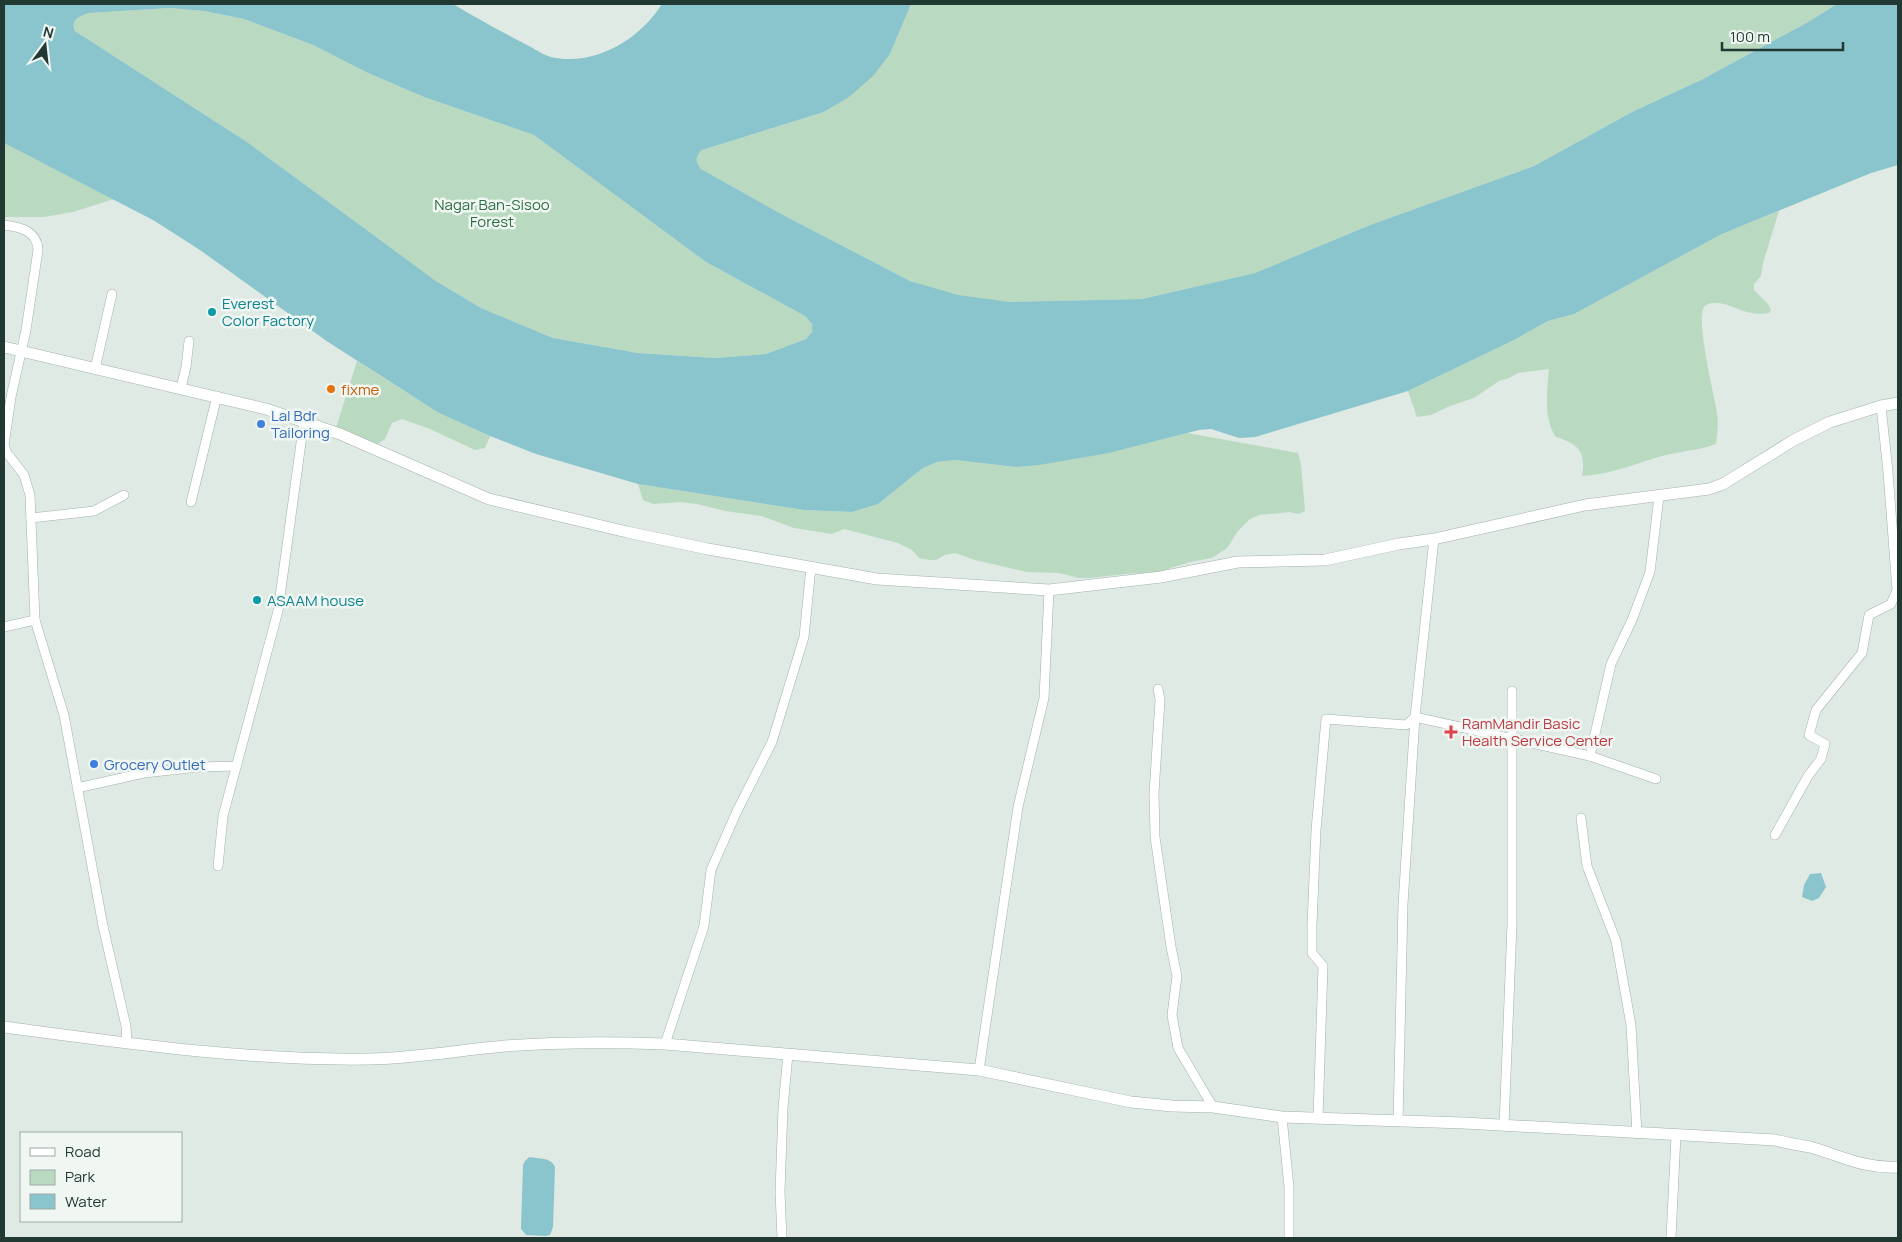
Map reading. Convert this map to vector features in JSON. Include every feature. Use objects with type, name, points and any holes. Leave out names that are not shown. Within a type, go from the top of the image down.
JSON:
[{"type":"street","points":[[4,225],[27,231],[34,235],[38,242],[38,262],[11,397],[4,445],[12,460],[19,467],[28,485],[35,620],[64,715],[104,926],[126,1026],[127,1043]]},
{"type":"street","points":[[95,369],[112,294]]},
{"type":"street","points":[[181,388],[189,341]]},
{"type":"street","points":[[4,347],[266,409],[340,434],[489,499],[627,532],[877,579],[1049,590],[1161,577],[1238,562],[1325,560],[1399,544],[1434,539],[1585,505],[1709,489],[1724,484],[1800,436],[1830,422],[1881,406],[1898,404]]},
{"type":"street","points":[[191,502],[217,396]]},
{"type":"street","points":[[1775,835],[1808,776],[1821,758],[1825,744],[1809,735],[1816,710],[1862,653],[1869,615],[1891,604],[1897,590],[1881,406]]},
{"type":"street","points":[[218,866],[223,816],[278,611],[304,421]]},
{"type":"street","points":[[31,518],[94,511],[124,496]]},
{"type":"street","points":[[1590,756],[1611,664],[1632,620],[1650,572],[1659,496]]},
{"type":"street","points":[[1398,1121],[1403,904],[1414,717],[1434,539]]},
{"type":"street","points":[[664,1044],[704,926],[712,870],[737,810],[772,742],[804,637],[811,567]]},
{"type":"street","points":[[979,1070],[1018,807],[1044,698],[1049,590]]},
{"type":"street","points":[[4,627],[35,620]]},
{"type":"street","points":[[1158,689],[1160,700],[1154,792],[1155,837],[1171,948],[1177,976],[1172,1016],[1178,1048],[1213,1107]]},
{"type":"street","points":[[1504,1126],[1512,924],[1512,691]]},
{"type":"street","points":[[1414,717],[1590,756],[1656,780]]},
{"type":"street","points":[[1318,1118],[1323,966],[1312,953],[1312,925],[1316,830],[1326,719],[1406,725],[1414,717]]},
{"type":"street","points":[[78,788],[144,773],[199,767],[236,766]]},
{"type":"street","points":[[1581,818],[1587,866],[1616,941],[1630,1016],[1637,1134]]},
{"type":"street","points":[[4,1027],[127,1043],[241,1054],[371,1059],[436,1055],[530,1045],[621,1042],[664,1044],[979,1070],[1131,1102],[1213,1107],[1282,1117],[1775,1140],[1811,1148],[1880,1168],[1898,1167]]},
{"type":"street","points":[[782,1238],[780,1192],[783,1108],[788,1054]]},
{"type":"street","points":[[1282,1117],[1289,1187],[1289,1238]]},
{"type":"street","points":[[1671,1238],[1676,1136]]},
{"type":"green space","points":[[911,4],[1837,4],[1808,22],[1703,79],[1632,112],[1534,166],[1370,225],[1255,273],[1142,299],[1010,302],[958,296],[910,281],[785,216],[701,169],[697,161],[697,157],[702,150],[824,112],[849,97],[890,54]]},
{"type":"green space","name":"Nagar Ban-Sisoo Forest","points":[[170,8],[204,11],[244,19],[313,45],[368,73],[424,97],[534,135],[706,262],[805,316],[812,324],[812,332],[806,339],[766,354],[715,358],[638,353],[553,338],[481,308],[436,281],[247,142],[75,31],[74,27],[76,19],[89,13]]},
{"type":"green space","points":[[4,143],[114,199],[73,212],[44,217],[4,217]]},
{"type":"green space","points":[[1779,211],[1763,263],[1761,276],[1754,284],[1754,290],[1768,304],[1771,310],[1769,313],[1750,313],[1716,303],[1706,305],[1703,311],[1703,338],[1718,417],[1716,444],[1666,455],[1614,471],[1582,476],[1583,461],[1579,450],[1570,443],[1556,437],[1549,422],[1547,386],[1549,369],[1518,373],[1499,381],[1474,398],[1431,415],[1417,417],[1408,391],[1512,341],[1548,321],[1574,314],[1722,234]]},
{"type":"green space","points":[[357,361],[439,413],[490,436],[485,448],[475,450],[430,429],[402,419],[392,423],[385,439],[376,445],[336,428]]},
{"type":"green space","points":[[1187,433],[1298,453],[1301,465],[1305,511],[1299,514],[1289,512],[1259,515],[1250,519],[1238,531],[1227,548],[1212,558],[1190,562],[1158,572],[1079,578],[1059,573],[1027,572],[975,560],[955,553],[945,555],[936,560],[919,558],[912,550],[898,543],[844,529],[832,534],[794,528],[761,516],[725,511],[697,504],[680,502],[653,504],[643,500],[638,484],[804,510],[852,512],[878,504],[923,468],[937,462],[955,460],[1016,467],[1109,453]]},
{"type":"water","points":[[4,4],[453,4],[545,55],[568,59],[600,54],[629,39],[653,17],[662,4],[911,4],[890,54],[873,76],[849,97],[824,112],[702,150],[697,159],[701,169],[785,216],[910,281],[958,295],[1010,302],[1142,299],[1255,273],[1370,225],[1534,166],[1632,112],[1703,79],[1808,22],[1837,4],[1898,4],[1898,165],[1871,173],[1722,234],[1574,314],[1548,321],[1512,341],[1408,391],[1255,437],[1239,438],[1211,429],[1199,430],[1109,453],[1039,465],[1016,467],[955,460],[937,462],[923,468],[878,504],[852,512],[804,510],[638,484],[536,454],[490,436],[439,413],[328,342],[200,250],[153,220],[4,143]],"holes":[[[170,8],[204,11],[244,19],[313,45],[368,73],[424,97],[534,135],[706,262],[805,316],[812,324],[812,332],[806,339],[766,354],[715,358],[638,353],[553,338],[481,308],[436,281],[247,142],[75,31],[74,27],[76,19],[89,13]]]},
{"type":"water","points":[[1821,873],[1826,887],[1819,898],[1812,901],[1802,897],[1804,885],[1810,874]]},
{"type":"water","points":[[529,1157],[548,1160],[555,1167],[553,1227],[550,1235],[526,1235],[521,1229],[523,1165]]},
{"type":"place","name":"Everest Color Factory","points":[[212,312]]},
{"type":"place","name":"fixme","points":[[331,389]]},
{"type":"place","name":"Lal Bdr Tailoring","points":[[261,424]]},
{"type":"place","name":"ASAAM house","points":[[257,600]]},
{"type":"place","name":"RamMandir Basic Health Service Center","points":[[1451,732]]},
{"type":"place","name":"Grocery Outlet","points":[[94,764]]}]
